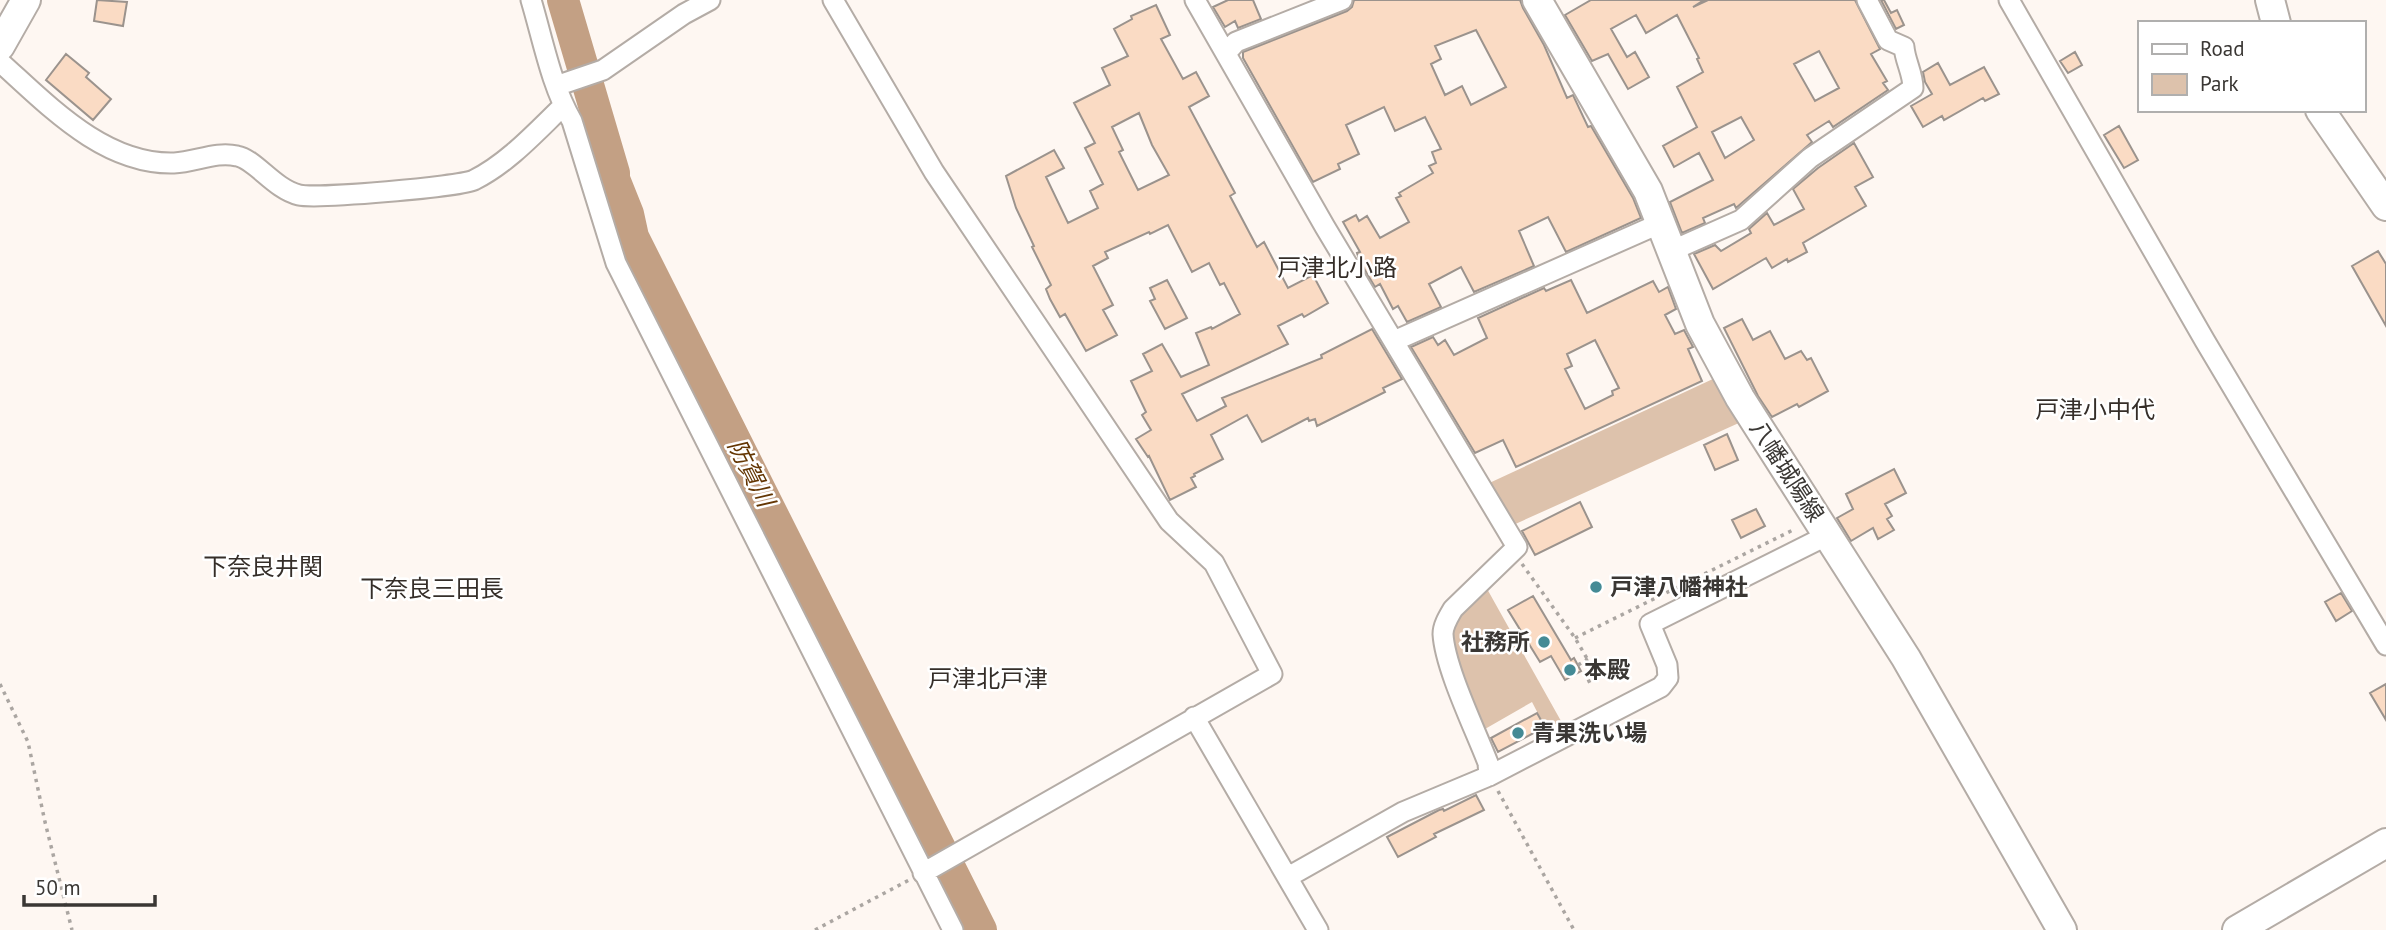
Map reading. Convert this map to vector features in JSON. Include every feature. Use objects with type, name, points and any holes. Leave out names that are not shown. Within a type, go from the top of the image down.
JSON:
[{"type":"main road","points":[[0,46],[26,0]]},
{"type":"main road","name":"八幡城陽線","points":[[1537,0],[1648,191],[1700,324],[1740,398],[1906,658],[2062,930]]},
{"type":"main road","points":[[2270,0],[2275,21]]},
{"type":"main road","points":[[2321,112],[2386,206]]},
{"type":"main road","points":[[2238,930],[2386,843]]},
{"type":"street","points":[[531,0],[561,85],[563,106],[572,121],[617,263],[953,930]]},
{"type":"street","points":[[561,85],[603,70],[710,0]]},
{"type":"street","points":[[833,0],[934,172],[1169,522],[1214,563],[1272,674],[923,873]]},
{"type":"street","points":[[1195,0],[1325,227],[1517,547],[1453,609],[1443,632],[1451,668],[1488,763],[1489,775]]},
{"type":"street","points":[[1226,53],[1236,42],[1342,0]]},
{"type":"street","points":[[1671,251],[1741,220],[1811,158],[1913,88],[1913,76],[1905,59],[1904,47],[1888,40],[1867,0]]},
{"type":"street","points":[[2009,0],[2205,341],[2386,645]]},
{"type":"street","points":[[0,62],[77,127],[115,151],[137,159],[175,163],[221,154],[241,156],[281,188],[302,195],[378,192],[470,182],[493,170],[563,106]]},
{"type":"street","points":[[1394,341],[1661,223]]},
{"type":"street","points":[[1288,877],[1403,812],[1489,775],[1661,687],[1668,678],[1667,665],[1650,624],[1822,527]]},
{"type":"street","points":[[1195,718],[1318,930]]},
{"type":"path","points":[[1575,638],[1822,527]]},
{"type":"path","points":[[1537,584],[1575,638],[1598,677],[1583,684]]},
{"type":"path","points":[[1577,665],[1588,659]]},
{"type":"path","points":[[0,684],[28,743],[72,930]]},
{"type":"path","points":[[1489,775],[1574,930]]},
{"type":"path","points":[[815,930],[923,873]]},
{"type":"green space","points":[[1715,378],[1741,422],[1511,526],[1485,485]]},
{"type":"green space","points":[[1486,587],[1561,721],[1546,729],[1532,702],[1485,729],[1457,665],[1450,626]]},
{"type":"building","points":[[97,0],[127,2],[123,26],[94,21]]},
{"type":"building","points":[[1228,0],[1253,0],[1261,19],[1238,28],[1235,21],[1225,27],[1213,7]]},
{"type":"building","points":[[1354,0],[1520,0],[1544,45],[1567,98],[1573,95],[1588,127],[1591,126],[1633,198],[1641,218],[1566,252],[1548,217],[1519,231],[1534,266],[1474,292],[1461,267],[1429,284],[1441,307],[1407,322],[1398,306],[1393,309],[1380,284],[1375,287],[1360,262],[1357,253],[1360,252],[1343,222],[1356,215],[1359,221],[1367,216],[1380,238],[1409,222],[1396,198],[1401,196],[1399,193],[1433,173],[1429,166],[1436,163],[1432,152],[1441,149],[1425,117],[1395,131],[1384,107],[1346,125],[1359,154],[1338,164],[1340,169],[1313,182],[1243,58],[1243,52],[1352,7]],"holes":[[[1476,30],[1506,87],[1471,105],[1462,86],[1445,95],[1431,64],[1441,59],[1435,46]]]},
{"type":"building","points":[[1591,0],[1704,0],[1693,7],[1708,0],[1855,0],[1880,49],[1871,54],[1887,81],[1883,83],[1888,90],[1833,127],[1829,121],[1807,135],[1812,142],[1736,208],[1734,204],[1703,218],[1705,223],[1682,233],[1670,202],[1713,180],[1699,153],[1674,167],[1663,146],[1697,127],[1677,87],[1703,72],[1697,59],[1699,58],[1677,15],[1646,33],[1636,15],[1611,29],[1627,57],[1635,52],[1649,77],[1628,89],[1608,54],[1592,61],[1565,15]],"holes":[[[1819,51],[1839,88],[1815,101],[1794,64]],[[1741,117],[1754,140],[1725,158],[1712,132]]]},
{"type":"building","points":[[1881,0],[1884,0],[1891,13],[1897,10],[1904,25],[1896,29]]},
{"type":"building","points":[[1156,5],[1170,35],[1161,39],[1183,79],[1196,72],[1209,96],[1189,107],[1235,193],[1230,196],[1257,247],[1264,242],[1288,288],[1313,275],[1328,303],[1304,317],[1302,314],[1278,326],[1288,344],[1182,394],[1197,421],[1226,406],[1222,398],[1322,358],[1321,355],[1372,329],[1402,379],[1383,388],[1385,392],[1317,426],[1315,419],[1309,421],[1308,418],[1262,442],[1247,415],[1211,435],[1223,459],[1194,474],[1191,478],[1196,487],[1170,500],[1149,456],[1136,439],[1151,430],[1142,415],[1146,412],[1131,381],[1152,371],[1143,354],[1162,344],[1181,377],[1209,365],[1196,333],[1211,327],[1212,329],[1240,314],[1224,283],[1220,285],[1209,263],[1192,272],[1168,225],[1105,252],[1108,258],[1093,266],[1113,305],[1103,310],[1117,335],[1086,351],[1065,314],[1060,317],[1050,299],[1046,289],[1051,285],[1032,247],[1034,246],[1016,208],[1006,176],[1054,150],[1064,168],[1046,177],[1068,223],[1098,208],[1090,191],[1103,184],[1085,148],[1095,143],[1074,103],[1110,85],[1102,68],[1128,56],[1114,29],[1132,19],[1131,16]],"holes":[[[1139,113],[1152,145],[1169,175],[1138,190],[1119,152],[1123,150],[1112,127]]]},
{"type":"building","points":[[2075,52],[2082,65],[2068,73],[2060,61]]},
{"type":"building","points":[[66,54],[89,73],[86,77],[111,99],[93,120],[46,80]]},
{"type":"building","points":[[1938,63],[1950,85],[1984,67],[1999,94],[1985,101],[1983,98],[1944,120],[1942,116],[1923,127],[1911,106],[1932,94],[1923,72]]},
{"type":"building","points":[[2119,126],[2138,160],[2124,168],[2104,135]]},
{"type":"building","points":[[1854,143],[1873,177],[1855,187],[1866,206],[1803,243],[1807,252],[1772,268],[1766,258],[1713,289],[1694,254],[1715,245],[1721,251],[1751,233],[1749,229],[1767,213],[1774,225],[1804,209],[1793,189]]},
{"type":"building","points":[[2378,251],[2386,264],[2386,326],[2352,266]]},
{"type":"building","points":[[1167,280],[1187,318],[1165,329],[1150,301],[1155,299],[1150,288]]},
{"type":"building","points":[[1571,280],[1587,313],[1653,281],[1659,292],[1668,287],[1676,309],[1665,315],[1675,334],[1684,330],[1693,347],[1688,349],[1702,381],[1516,467],[1503,440],[1475,453],[1411,347],[1433,337],[1438,345],[1445,340],[1454,355],[1487,338],[1478,318],[1544,288],[1546,291]],"holes":[[[1595,340],[1619,388],[1612,391],[1613,395],[1585,409],[1565,369],[1572,366],[1567,354]]]},
{"type":"building","points":[[1742,319],[1753,340],[1770,331],[1785,359],[1801,351],[1807,360],[1811,358],[1828,391],[1799,407],[1797,404],[1772,417],[1758,396],[1724,328]]},
{"type":"building","points":[[1727,434],[1738,460],[1715,470],[1704,445]]},
{"type":"building","points":[[1894,469],[1906,493],[1885,504],[1892,516],[1887,519],[1894,530],[1878,539],[1873,528],[1851,541],[1837,518],[1853,509],[1846,494]]},
{"type":"building","points":[[1580,502],[1592,527],[1535,555],[1522,531]]},
{"type":"building","points":[[1756,509],[1765,526],[1741,538],[1732,520]]},
{"type":"building","points":[[2341,593],[2352,611],[2336,621],[2325,602]]},
{"type":"building","points":[[1533,596],[1571,660],[1574,658],[1581,671],[1565,680],[1551,656],[1540,662],[1508,610]]},
{"type":"building","points":[[2386,684],[2386,720],[2370,693]]},
{"type":"building","name":"青果洗い場","points":[[1537,713],[1545,727],[1498,752],[1491,738]]},
{"type":"building","points":[[1476,795],[1484,810],[1434,834],[1436,837],[1398,857],[1387,837],[1439,810],[1444,811]]},
{"type":"waterway","name":"防賀川","points":[[563,0],[633,237],[981,930]]},
{"type":"place","name":"戸津八幡神社","points":[[1596,587]]},
{"type":"place","name":"社務所","points":[[1544,642]]},
{"type":"place","name":"本殿","points":[[1570,670]]},
{"type":"place","name":"青果洗い場","points":[[1518,733]]},
{"type":"district","name":"戸津北小路","points":[[1337,268]]},
{"type":"district","name":"戸津小中代","points":[[2095,410]]},
{"type":"district","name":"下奈良井関","points":[[263,567]]},
{"type":"district","name":"下奈良三田長","points":[[432,589]]},
{"type":"district","name":"戸津北戸津","points":[[988,679]]}]
